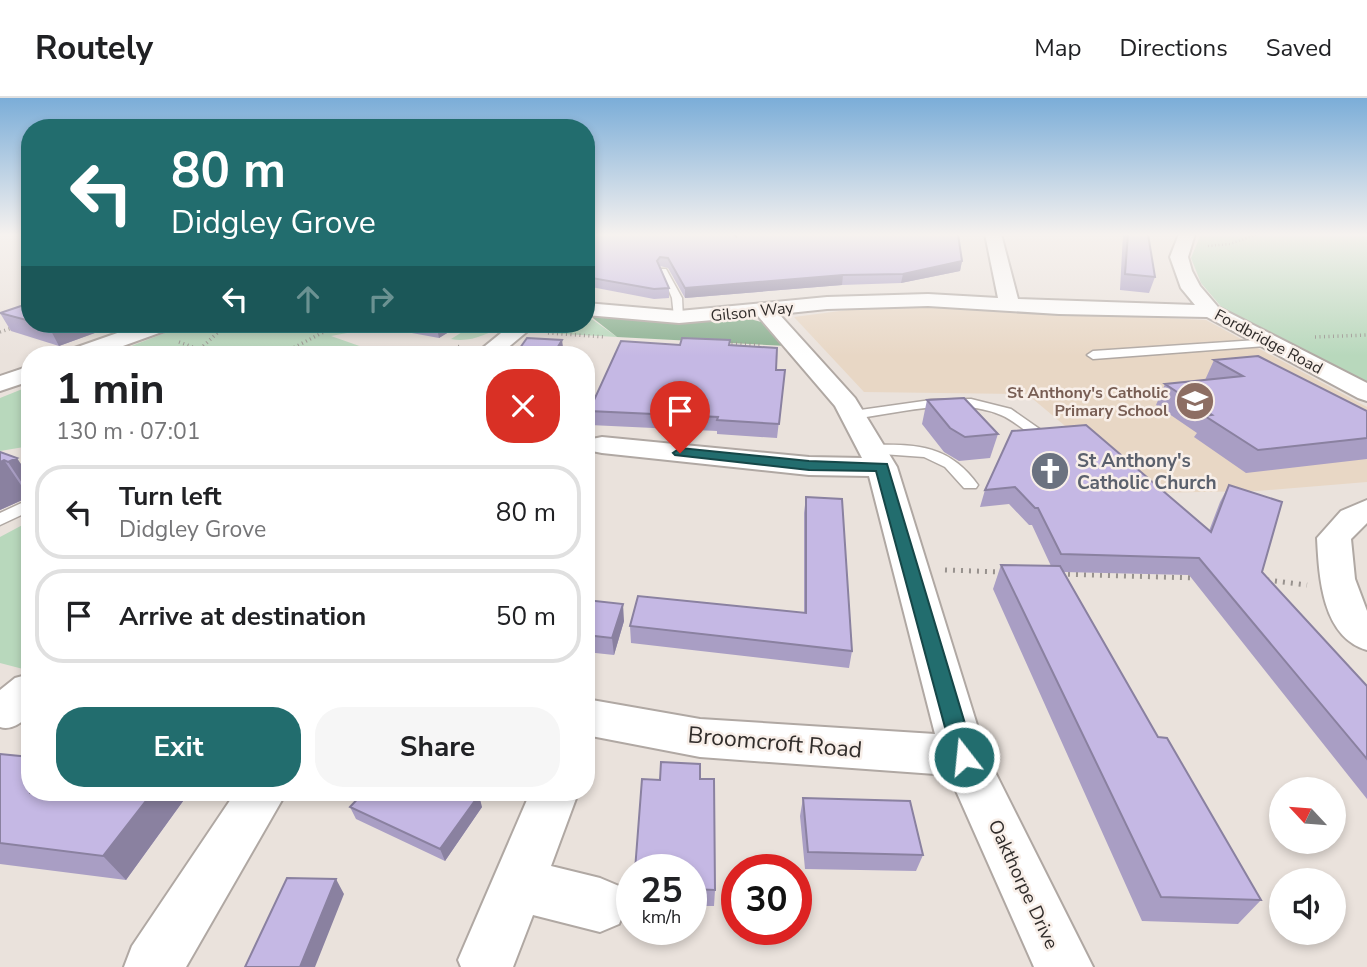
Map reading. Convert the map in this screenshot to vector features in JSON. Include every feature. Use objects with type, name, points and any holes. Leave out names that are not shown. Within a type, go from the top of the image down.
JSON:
[{"type":"street","points":[[1002,275],[1009,304]]},
{"type":"street","name":"Fordbridge Road","points":[[1185,275],[1191,288],[1211,311],[1367,393]]},
{"type":"street","name":"Gilson Way","points":[[595,310],[679,317],[827,303],[900,300],[1211,311]]},
{"type":"street","name":"Oakthorpe Drive","points":[[764,310],[846,403],[878,458],[964,757],[1064,967]]},
{"type":"street","points":[[112,346],[162,333]]},
{"type":"street","points":[[497,346],[513,333]]},
{"type":"street","points":[[0,384],[21,376]]},
{"type":"street","points":[[603,445],[809,466],[878,458]]},
{"type":"street","points":[[1367,510],[1352,518],[1334,538],[1337,579],[1351,619],[1367,636]]},
{"type":"street","name":"Broomcroft Road","points":[[595,719],[700,738],[964,757]]},
{"type":"street","points":[[153,967],[257,801]]},
{"type":"street","points":[[487,960],[551,801]]},
{"type":"street","points":[[517,885],[600,905]]},
{"type":"lane","points":[[665,275],[677,298],[679,317]]},
{"type":"lane","points":[[1093,355],[1273,343]]},
{"type":"lane","points":[[853,415],[926,406],[975,404],[1008,412],[1034,430]]},
{"type":"lane","points":[[878,458],[909,449],[928,452],[945,458],[960,469],[971,485]]},
{"type":"lane","points":[[0,466],[21,470]]},
{"type":"lane","points":[[0,520],[21,509]]},
{"type":"path","points":[[0,332],[20,325]]},
{"type":"path","points":[[168,333],[192,346]]},
{"type":"path","points":[[204,346],[218,333]]},
{"type":"path","points":[[297,346],[321,333]]},
{"type":"path","points":[[912,569],[1009,572]]},
{"type":"path","points":[[1051,574],[1204,579]]},
{"type":"path","points":[[1260,580],[1288,581],[1342,591]]},
{"type":"shaded area","name":"St Anthony's Catholic Primary School","points":[[918,306],[1206,320],[1367,407],[1367,482],[1257,491],[1145,493],[1027,394],[864,392],[794,317],[855,309]]},
{"type":"green space","points":[[1198,275],[1367,275],[1367,386],[1224,310],[1201,283]]},
{"type":"green space","points":[[595,316],[653,322],[750,319],[765,323],[787,346],[617,337],[595,320]]},
{"type":"green space","points":[[595,321],[617,337],[545,333],[595,333]]},
{"type":"green space","points":[[165,333],[347,333],[331,336],[359,346],[131,346]]},
{"type":"green space","points":[[461,333],[488,333],[465,340],[451,339]]},
{"type":"green space","points":[[21,390],[21,448],[0,451],[0,398]]},
{"type":"green space","points":[[21,526],[21,668],[0,663],[0,537]]},
{"type":"building","points":[[595,275],[663,275],[669,288],[654,289],[595,279]]},
{"type":"building","points":[[677,275],[870,275],[843,275],[685,288]]},
{"type":"building","points":[[21,306],[21,319],[0,313]]},
{"type":"building","points":[[527,338],[562,340],[558,346],[521,346]]},
{"type":"building","points":[[682,338],[730,340],[729,345],[777,348],[776,370],[785,370],[779,424],[717,420],[718,417],[595,411],[595,398],[621,341],[680,345]]},
{"type":"building","points":[[1258,356],[1367,411],[1367,438],[1258,450],[1205,416],[1212,415],[1165,384],[1243,376],[1214,360]]},
{"type":"building","points":[[964,398],[998,434],[965,437],[950,428],[927,400]]},
{"type":"building","points":[[1086,425],[1211,532],[1229,485],[1282,502],[1262,572],[1367,686],[1367,759],[1199,558],[1061,554],[1038,508],[1015,487],[985,490],[1012,431]]},
{"type":"building","points":[[0,452],[17,458],[0,462]]},
{"type":"building","points":[[806,497],[842,499],[852,651],[630,626],[638,596],[806,613]]},
{"type":"building","points":[[1001,565],[1060,566],[1158,737],[1167,738],[1261,900],[1161,897]]},
{"type":"building","points":[[595,601],[623,604],[612,638],[595,636]]},
{"type":"building","points":[[0,754],[21,756],[21,801],[146,801],[103,856],[0,843]]},
{"type":"building","points":[[661,762],[700,764],[700,779],[714,779],[715,890],[707,890],[707,854],[636,854],[642,779],[660,780]]},
{"type":"building","points":[[803,798],[910,801],[923,855],[808,852]]},
{"type":"building","points":[[356,801],[475,801],[440,849],[350,807]]},
{"type":"building","points":[[287,878],[336,879],[300,967],[245,967]]},
{"type":"place","name":"St Anthony's Catholic Primary School","points":[[1195,401]]},
{"type":"place","name":"St Anthony's Catholic Church","points":[[1050,471]]},
{"type":"route","points":[[680,453],[809,466],[882,467],[964,757]]}]
